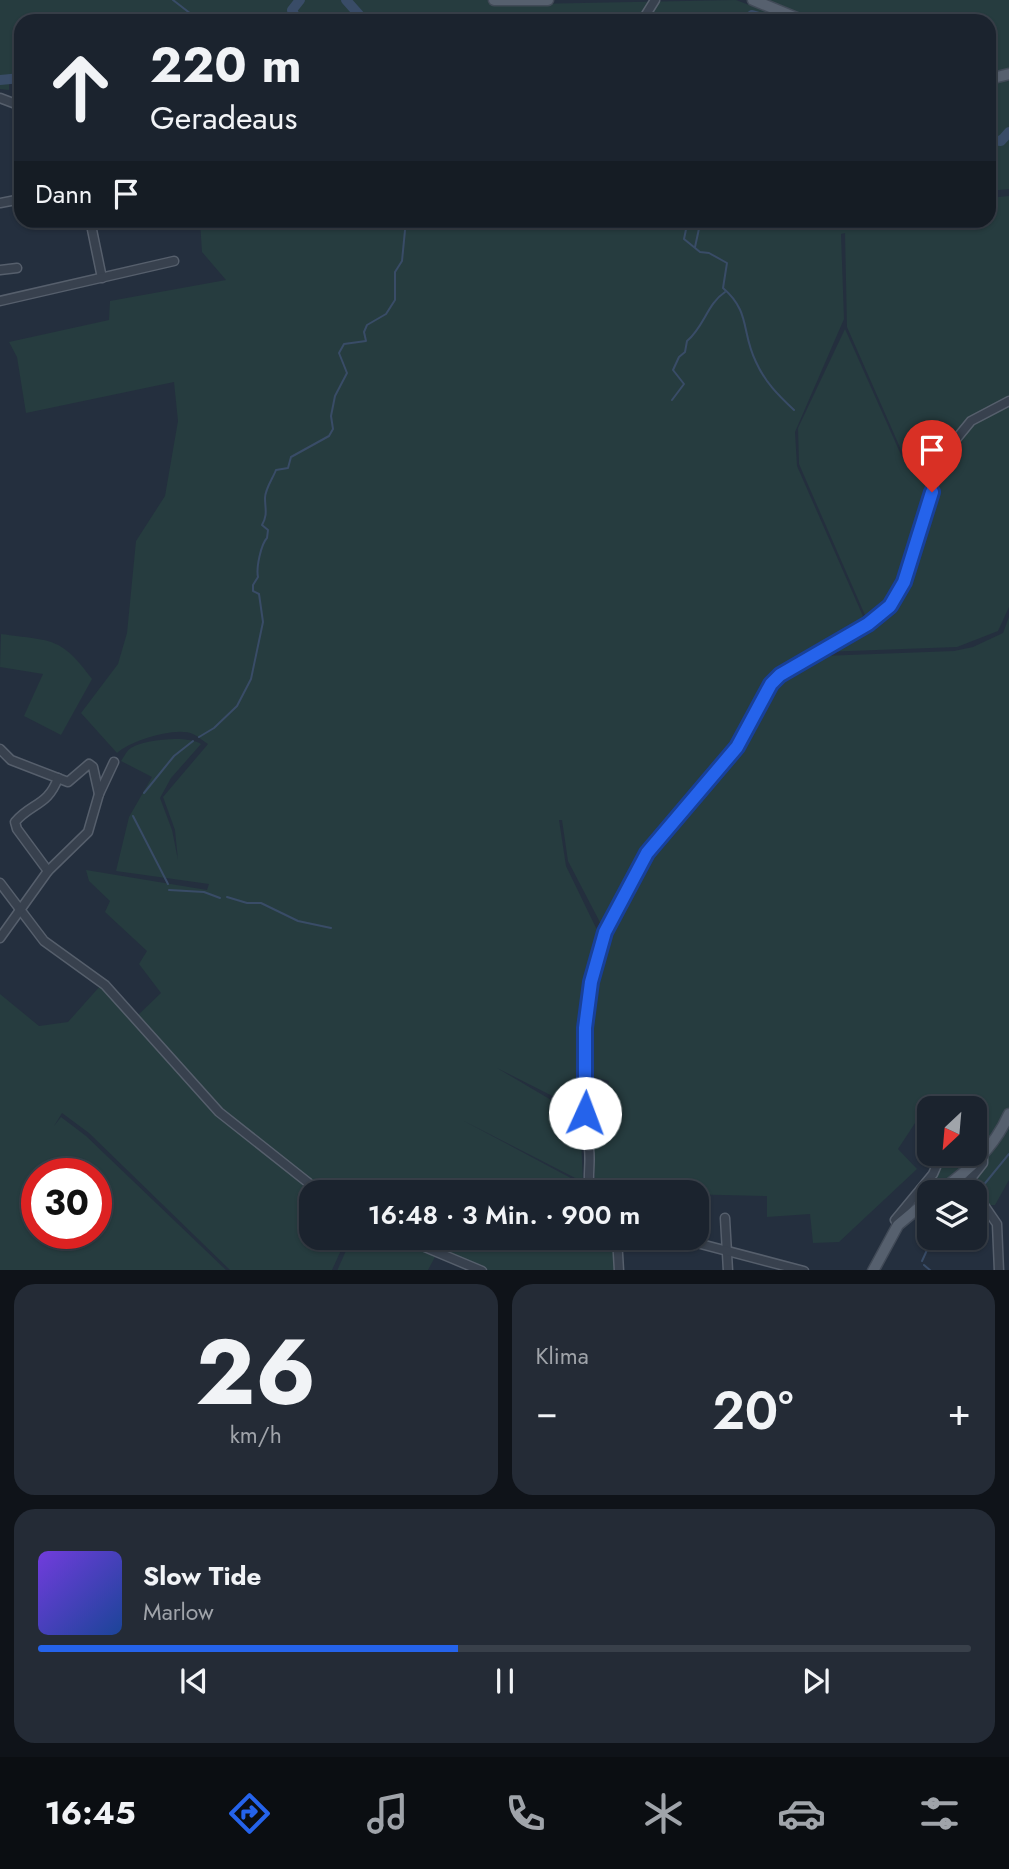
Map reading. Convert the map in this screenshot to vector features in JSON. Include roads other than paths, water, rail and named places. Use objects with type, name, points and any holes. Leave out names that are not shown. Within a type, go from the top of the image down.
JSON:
[{"type":"main road","points":[[494,0],[548,0]]},
{"type":"main road","points":[[753,0],[787,14]]},
{"type":"main road","points":[[987,1150],[1009,1114]]},
{"type":"main road","points":[[954,1180],[970,1166]]},
{"type":"main road","points":[[873,1270],[898,1225],[917,1209]]},
{"type":"street","points":[[92,228],[102,278]]},
{"type":"street","points":[[0,301],[174,261]]},
{"type":"street","points":[[0,270],[17,268]]},
{"type":"street","points":[[589,1180],[585,1113],[585,1028],[591,982],[605,932],[647,853],[737,747],[771,684],[780,675],[868,624],[897,597],[948,449],[971,421],[1009,401]]},
{"type":"street","points":[[0,749],[10,760],[68,782],[89,764],[93,767],[99,794]]},
{"type":"street","points":[[0,938],[48,871],[88,832],[99,794],[114,762]]},
{"type":"street","points":[[48,871],[17,829],[15,822],[43,804],[53,792],[58,778]]},
{"type":"street","points":[[0,883],[21,907],[44,941],[86,970],[114,995],[219,1112],[305,1180]]},
{"type":"street","points":[[898,1225],[895,1220],[933,1174],[936,1166]]},
{"type":"street","points":[[970,1180],[981,1166]]},
{"type":"street","points":[[987,1209],[998,1224],[1004,1259],[999,1270]]},
{"type":"street","points":[[725,1218],[727,1270]]},
{"type":"street","points":[[709,1246],[804,1270]]},
{"type":"street","points":[[433,1250],[482,1270]]},
{"type":"street","points":[[618,1250],[619,1270]]},
{"type":"waterway","points":[[173,0],[191,14]]},
{"type":"waterway","points":[[294,14],[292,10],[300,0]]},
{"type":"waterway","points":[[346,0],[358,14]]},
{"type":"waterway","points":[[0,80],[14,79]]},
{"type":"waterway","points":[[996,141],[1001,141],[1009,132]]},
{"type":"waterway","points":[[199,737],[214,728],[237,706],[251,679],[263,622],[259,594],[253,591],[253,585],[258,577],[260,556],[267,538],[268,530],[262,525],[266,515],[265,498],[268,487],[276,470],[288,468],[291,457],[329,436],[333,429],[331,416],[335,396],[347,373],[339,353],[344,344],[366,341],[364,332],[367,325],[386,314],[395,300],[395,272],[402,261],[405,228]]},
{"type":"waterway","points":[[686,228],[684,239],[700,252],[709,253],[727,263],[723,288],[738,305],[756,362],[772,388],[794,410]]},
{"type":"waterway","points":[[695,247],[699,228]]},
{"type":"waterway","points":[[672,400],[684,384],[673,370],[679,357],[685,352],[687,341],[725,292]]},
{"type":"waterway","points":[[144,793],[174,756],[193,741]]},
{"type":"waterway","points":[[133,816],[168,884]]},
{"type":"waterway","points":[[169,890],[204,892],[220,898]]},
{"type":"waterway","points":[[227,897],[247,903],[261,903],[298,921],[331,928]]},
{"type":"waterway","points":[[987,1181],[1009,1154]]},
{"type":"waterway","points":[[922,1261],[927,1250]]},
{"type":"waterway","points":[[924,1265],[930,1270]]}]
